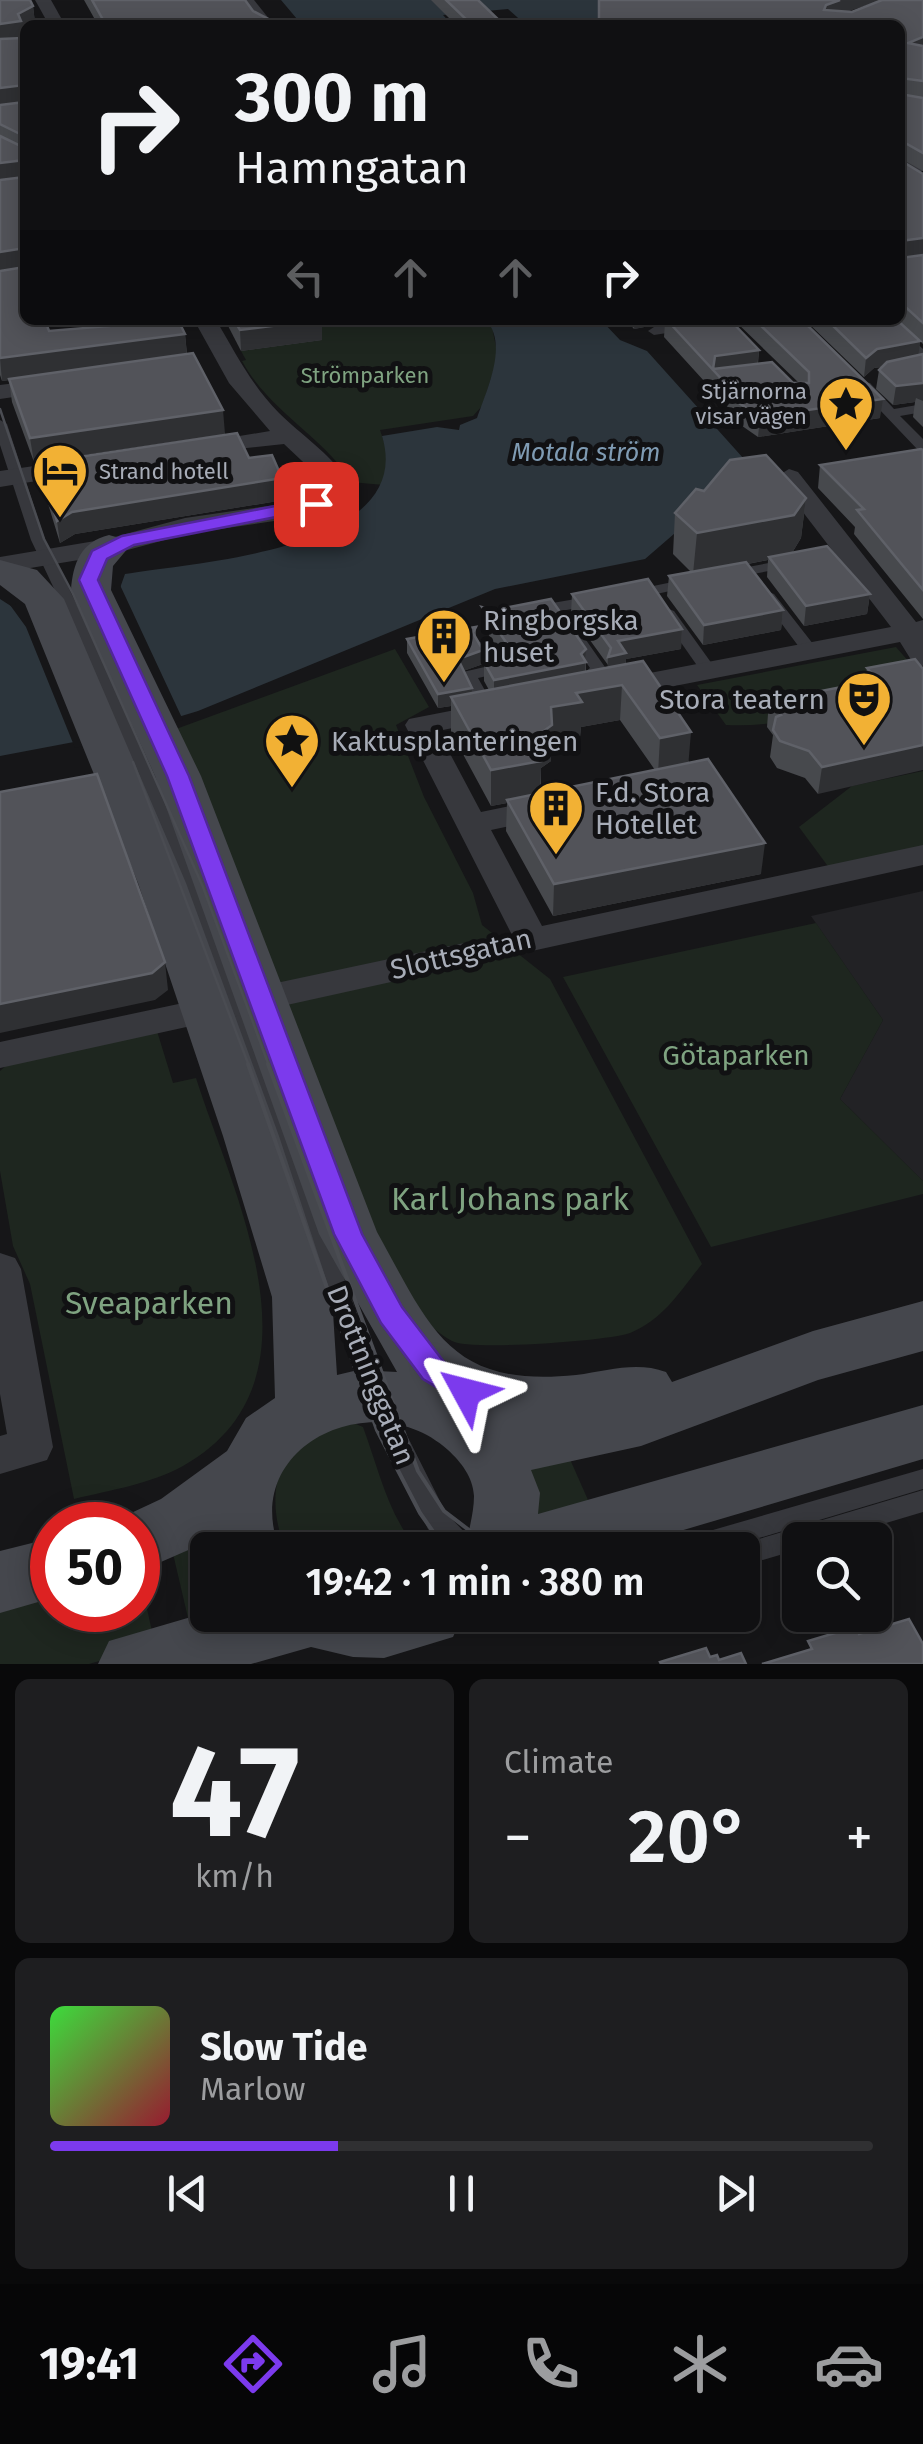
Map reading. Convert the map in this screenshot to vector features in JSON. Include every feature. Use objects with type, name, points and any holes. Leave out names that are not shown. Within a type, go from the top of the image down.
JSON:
[{"type":"main road","points":[[0,568],[23,580],[77,586]]},
{"type":"main road","name":"Drottninggatan","points":[[77,586],[121,759],[162,883],[235,1006],[392,1315],[504,1477],[508,1498],[501,1532]]},
{"type":"main road","name":"Drottninggatan","points":[[235,1006],[251,1136],[302,1296],[307,1410]]},
{"type":"main road","points":[[243,1532],[238,1505],[247,1472],[261,1448],[307,1410],[335,1400],[374,1394],[416,1399],[475,1433],[509,1446],[574,1436],[805,1359],[923,1326]]},
{"type":"main road","points":[[433,1371],[466,1392],[498,1402],[559,1403],[805,1359]]},
{"type":"main road","points":[[577,1532],[923,1432]]},
{"type":"main road","points":[[160,1532],[185,1520],[247,1472]]},
{"type":"main road","points":[[0,1582],[30,1574]]},
{"type":"main road","points":[[134,1664],[251,1632]]},
{"type":"street","points":[[906,166],[923,182]]},
{"type":"street","points":[[77,586],[156,532],[316,504],[328,496],[334,480],[216,362],[205,325]]},
{"type":"street","points":[[0,392],[74,382]]},
{"type":"street","points":[[172,454],[290,436]]},
{"type":"street","points":[[9,478],[116,462]]},
{"type":"street","points":[[789,477],[833,556],[918,639]]},
{"type":"street","points":[[567,698],[606,690],[662,686],[709,671],[811,652],[918,639]]},
{"type":"street","points":[[525,926],[420,725],[528,705]]},
{"type":"street","points":[[472,824],[584,802]]},
{"type":"street","name":"Slottsgatan","points":[[0,1055],[235,1006],[525,926],[923,854]]},
{"type":"street","points":[[0,1270],[16,1451]]},
{"type":"lane","points":[[654,331],[699,325]]},
{"type":"lane","points":[[888,325],[921,364]]},
{"type":"lane","points":[[879,376],[861,383],[923,447]]},
{"type":"lane","points":[[892,413],[923,408]]},
{"type":"lane","name":"Drottninggatan","points":[[0,424],[9,478],[77,586]]},
{"type":"lane","points":[[524,614],[833,556]]},
{"type":"lane","points":[[749,570],[811,652]]},
{"type":"lane","points":[[652,590],[709,671]]},
{"type":"lane","points":[[556,607],[600,670],[592,673],[606,690]]},
{"type":"lane","points":[[484,644],[499,670],[469,674],[489,712]]},
{"type":"lane","name":"Drottninggatan","points":[[235,1006],[374,1394],[436,1522],[446,1532]]},
{"type":"lane","points":[[743,1532],[923,1479]]},
{"type":"lane","points":[[760,1550],[923,1500]]},
{"type":"shaded area","points":[[923,891],[923,1181],[840,1099],[883,1020],[811,916]]},
{"type":"green space","name":"Strömparken","points":[[322,325],[491,325],[496,331],[493,332],[498,357],[482,406],[473,416],[380,430],[388,454],[384,485],[350,482],[329,453],[268,396],[242,361],[246,360],[241,351],[321,340]]},
{"type":"green space","points":[[896,647],[923,678],[802,718],[726,725],[697,685]]},
{"type":"green space","name":"Karl Johans park","points":[[395,649],[429,707],[396,725],[424,797],[473,893],[482,925],[550,979],[702,1264],[662,1312],[630,1333],[540,1344],[464,1344],[436,1330],[396,1287],[176,729]]},
{"type":"green space","points":[[923,771],[923,849],[830,869],[799,827],[852,786]]},
{"type":"green space","name":"Götaparken","points":[[816,923],[883,1020],[840,1099],[923,1181],[923,1194],[711,1247],[563,977]]},
{"type":"green space","name":"Sveaparken","points":[[157,1031],[173,1083],[196,1078],[231,1177],[259,1285],[262,1338],[253,1387],[228,1430],[170,1472],[74,1499],[30,1284],[13,1246],[0,1171],[0,1071],[11,1061]]},
{"type":"green space","points":[[351,1422],[363,1427],[392,1507],[406,1532],[279,1532],[275,1503],[280,1471],[298,1445],[326,1429]]},
{"type":"green space","points":[[565,1448],[596,1518],[535,1532],[513,1464]]},
{"type":"green space","points":[[222,1519],[227,1532],[196,1532]]},
{"type":"green space","points":[[190,1535],[190,1626],[171,1545]]},
{"type":"green space","points":[[30,1599],[30,1632],[152,1632],[155,1645],[89,1664],[0,1664],[0,1608]]},
{"type":"water","points":[[281,0],[625,0],[635,20],[520,20],[508,9],[443,15],[448,20],[297,19]]},
{"type":"water","name":"Motala ström","points":[[489,325],[606,325],[620,340],[647,351],[744,459],[741,476],[645,559],[495,589],[198,711],[132,731],[0,756],[0,599],[14,608],[120,588],[125,574],[247,555],[335,527],[367,504],[384,474],[382,436],[437,427],[459,430],[460,425],[477,418],[496,353]]},
{"type":"pier","points":[[120,585],[183,720],[75,748],[26,627],[10,605]]},
{"type":"building","points":[[0,0],[30,0],[33,6],[18,14],[20,21],[0,24]]},
{"type":"building","points":[[92,0],[245,0],[253,11],[270,20],[103,20]]},
{"type":"building","points":[[446,0],[478,0],[499,20],[467,20]]},
{"type":"building","points":[[599,0],[840,0],[826,5],[824,10],[852,12],[882,0],[923,0],[923,37],[908,43],[923,46],[923,81],[905,79],[905,20],[599,20]]},
{"type":"building","points":[[20,38],[20,86],[0,88],[0,39]]},
{"type":"building","points":[[905,95],[923,98],[923,153],[905,143]]},
{"type":"building","points":[[20,103],[20,134],[0,124],[0,105]]},
{"type":"building","points":[[0,136],[20,146],[20,161],[0,163]]},
{"type":"building","points":[[905,163],[923,174],[923,238],[905,240]]},
{"type":"building","points":[[20,178],[20,249],[0,252],[0,180]]},
{"type":"building","points":[[923,255],[923,323],[905,307],[905,257]]},
{"type":"building","points":[[20,268],[20,325],[47,325],[49,331],[180,325],[185,334],[0,358],[0,271]]},
{"type":"building","points":[[237,325],[280,325],[240,330]]},
{"type":"building","points":[[672,325],[735,325],[759,350],[715,356],[713,369],[772,362],[793,383],[809,383],[809,372],[760,325],[807,325],[883,399],[760,417],[736,401],[738,397]]},
{"type":"building","points":[[832,325],[902,325],[920,341],[877,349],[866,358]]},
{"type":"building","points":[[193,353],[223,410],[30,438],[9,379]]},
{"type":"building","points":[[923,354],[923,383],[896,386],[879,370],[887,362]]},
{"type":"building","points":[[237,433],[249,458],[272,455],[282,478],[72,512],[57,521],[39,463]]},
{"type":"building","points":[[921,449],[923,590],[857,510],[864,509],[820,465]]},
{"type":"building","points":[[766,455],[806,498],[794,515],[697,533],[675,513],[696,489],[704,491],[730,460]]},
{"type":"building","points":[[827,546],[870,594],[806,606],[769,557]]},
{"type":"building","points":[[746,562],[783,610],[704,625],[669,576]]},
{"type":"building","points":[[648,579],[682,629],[618,641],[626,653],[608,657],[611,648],[572,594]]},
{"type":"building","points":[[551,599],[586,649],[581,654],[586,662],[494,680],[484,662],[506,657],[510,648],[482,607],[493,610]]},
{"type":"building","name":"Ringborgska huset","points":[[476,627],[473,633],[483,650],[458,659],[472,688],[438,694],[407,639]]},
{"type":"building","points":[[915,659],[923,669],[923,745],[822,767],[809,751],[780,741],[773,730],[776,717],[781,715],[769,701],[878,680],[867,668]]},
{"type":"building","points":[[643,661],[691,732],[660,738],[622,685],[576,693],[582,702],[551,707],[552,725],[530,741],[541,761],[491,770],[451,697]]},
{"type":"building","points":[[708,759],[765,843],[554,884],[507,800]]},
{"type":"building","points":[[97,774],[165,962],[152,973],[0,1004],[0,792]]},
{"type":"building","points":[[909,1619],[923,1644],[923,1664],[762,1664],[812,1649],[808,1641],[837,1632],[892,1632],[892,1624]]},
{"type":"building","points":[[706,1648],[710,1657],[717,1655],[719,1660],[741,1653],[746,1664],[660,1662]]},
{"type":"tram line","points":[[0,409],[44,539],[73,594],[203,887],[269,1066]]},
{"type":"tram line","points":[[133,762],[249,1066]]},
{"type":"tram line","points":[[248,1064],[377,1430],[433,1532]]},
{"type":"tram line","points":[[268,1064],[418,1471],[444,1511],[471,1532]]},
{"type":"place","name":"Stjärnorna visar vägen","points":[[846,453]]},
{"type":"place","name":"Strand hotell","points":[[60,520]]},
{"type":"place","name":"Ringborgska huset","points":[[444,685]]},
{"type":"place","name":"Stora teatern","points":[[864,748]]},
{"type":"place","name":"Kaktusplanteringen","points":[[292,790]]},
{"type":"place","name":"F.d. Stora Hotellet","points":[[556,857]]},
{"type":"route","points":[[316,504],[185,526],[128,540],[98,556],[88,580],[178,776],[264,999],[348,1234],[392,1315],[433,1371],[466,1392]]}]
